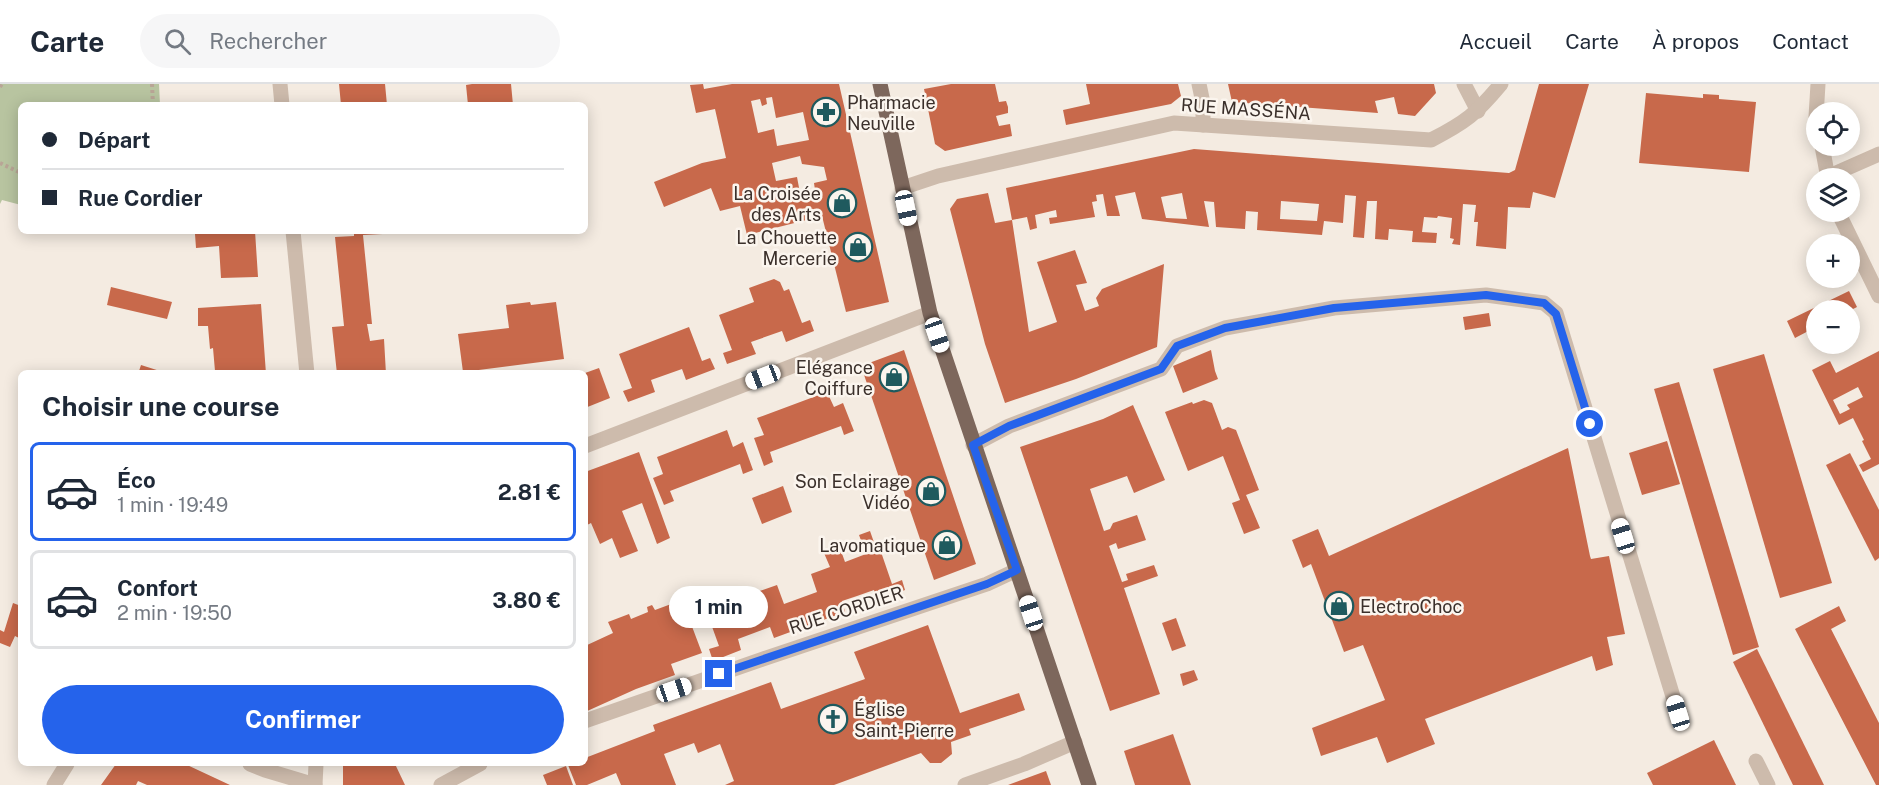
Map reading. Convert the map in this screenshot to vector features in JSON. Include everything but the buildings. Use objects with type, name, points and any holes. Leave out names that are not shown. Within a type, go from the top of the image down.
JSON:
[{"type":"main road","points":[[880,84],[930,313],[1089,785]]},
{"type":"street","points":[[280,84],[282,102]]},
{"type":"street","points":[[1199,84],[1203,103],[1203,125]]},
{"type":"street","points":[[1464,84],[1478,111]]},
{"type":"street","name":"RUE MASSÉNA","points":[[902,188],[938,176],[1174,123],[1431,140],[1461,125],[1478,111],[1501,84]]},
{"type":"street","points":[[1817,102],[1818,84]]},
{"type":"street","points":[[1849,168],[1879,154]]},
{"type":"street","points":[[1843,222],[1879,296]]},
{"type":"street","points":[[293,234],[307,370]]},
{"type":"street","points":[[973,445],[1009,426],[1161,369],[1177,346],[1225,328],[1334,308],[1486,295],[1544,303],[1556,314],[1678,713]]},
{"type":"street","points":[[588,445],[930,313]]},
{"type":"street","name":"RUE CORDIER","points":[[588,720],[987,584],[1017,570]]},
{"type":"street","points":[[965,785],[1024,764],[1075,742]]},
{"type":"street","points":[[1756,761],[1768,785]]},
{"type":"street","points":[[54,785],[66,766]]},
{"type":"street","points":[[255,766],[315,785],[316,766]]},
{"type":"street","points":[[441,785],[476,766]]},
{"type":"path","points":[[152,84],[153,102]]},
{"type":"path","points":[[0,163],[18,172]]},
{"type":"green space","points":[[0,84],[159,84],[160,102],[18,102],[18,204],[2,200],[0,204]]},
{"type":"place","name":"Pharmacie Neuville","points":[[826,112]]},
{"type":"place","name":"La Croisée des Arts","points":[[842,203]]},
{"type":"place","name":"La Chouette Mercerie","points":[[858,247]]},
{"type":"place","name":"Elégance Coiffure","points":[[894,377]]},
{"type":"place","name":"Son Eclairage Vidéo","points":[[931,491]]},
{"type":"place","name":"Lavomatique","points":[[947,545]]},
{"type":"place","name":"ElectroChoc","points":[[1339,606]]},
{"type":"place","name":"Église Saint-Pierre","points":[[833,719]]},
{"type":"route","points":[[719,674],[987,584],[1017,570],[973,445],[1009,426],[1161,369],[1177,346],[1225,328],[1334,308],[1486,295],[1544,303],[1556,314],[1590,424]]}]
